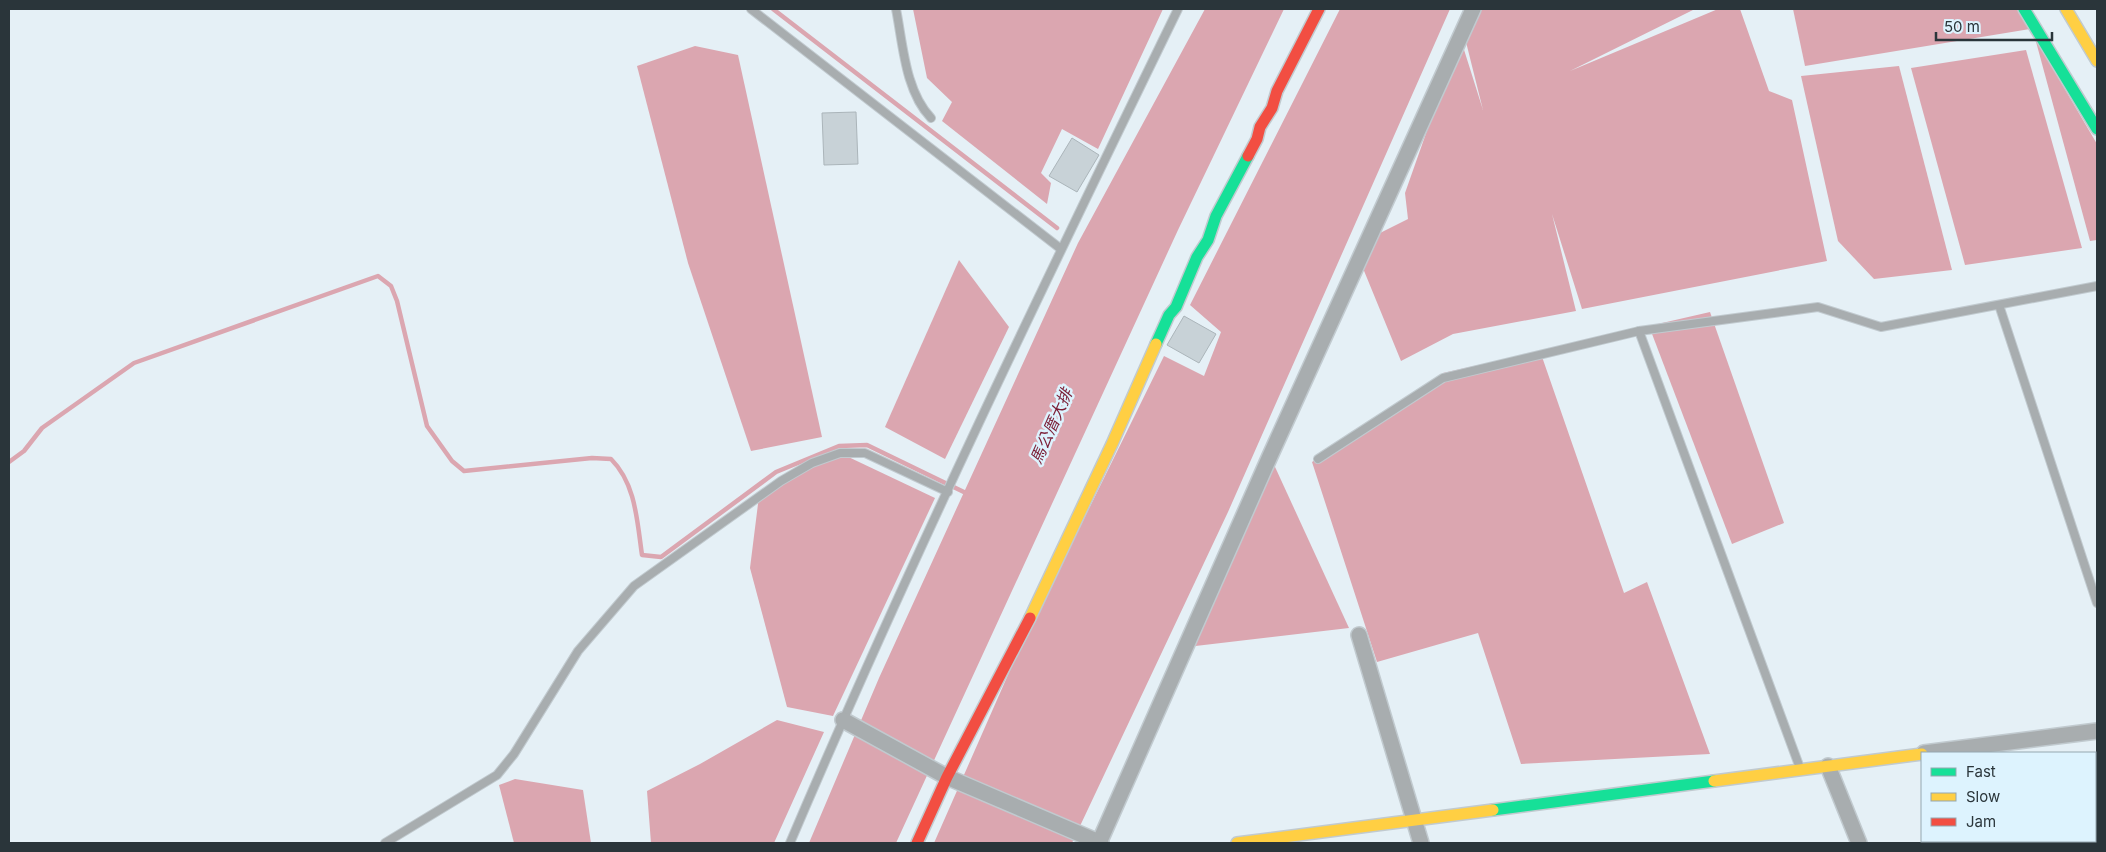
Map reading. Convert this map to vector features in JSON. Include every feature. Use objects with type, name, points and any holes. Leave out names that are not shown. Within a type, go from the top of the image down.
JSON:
[{"type":"main road","points":[[917,843],[947,777],[1018,643],[1097,472],[1112,444],[1169,315],[1176,307],[1193,265],[1208,240],[1216,216],[1256,139],[1260,127],[1272,108],[1276,91],[1319,9]]},
{"type":"main road","points":[[2024,9],[2097,129]]},
{"type":"main road","points":[[2066,9],[2097,61]]},
{"type":"main road","points":[[1237,843],[1921,753]]},
{"type":"street","points":[[843,720],[947,777],[1100,843],[1270,456],[1473,9]]},
{"type":"street","points":[[1360,635],[1422,843]]},
{"type":"street","points":[[1931,752],[2097,731]]},
{"type":"street","points":[[1828,766],[1860,843]]},
{"type":"lane","points":[[751,9],[1061,249]]},
{"type":"lane","points":[[896,9],[911,81],[921,106],[931,118]]},
{"type":"lane","points":[[790,843],[843,720],[1061,249],[1178,9]]},
{"type":"lane","points":[[1318,459],[1444,378],[1638,331],[1818,307],[1881,327],[2097,286]]},
{"type":"lane","points":[[1999,305],[2097,604]]},
{"type":"lane","points":[[1638,331],[1800,769]]},
{"type":"lane","points":[[386,843],[497,775],[514,754],[578,651],[634,586],[781,481],[812,463],[840,453],[865,453],[948,492]]},
{"type":"water","points":[[913,9],[1163,9],[1098,149],[1062,129],[1041,173],[1051,183],[1047,204],[942,121],[952,102],[927,78]]},
{"type":"water","name":"馬公厝大排","points":[[1205,9],[1284,9],[1178,230],[896,843],[809,843],[879,678],[1078,243]]},
{"type":"water","points":[[1340,9],[1450,9],[1228,512],[1072,843],[934,843],[1015,659],[1164,356],[1204,376],[1221,332],[1190,305]]},
{"type":"water","points":[[1476,9],[1695,9],[1570,71],[1718,9],[1740,9],[1769,91],[1792,100],[1827,261],[1582,309],[1552,214],[1576,311],[1453,334],[1401,361],[1360,261],[1370,238],[1408,219],[1405,193],[1460,37],[1483,110],[1464,34]]},
{"type":"water","points":[[1793,9],[2018,9],[2030,29],[1805,66]]},
{"type":"water","points":[[2035,38],[2097,144],[2097,240],[2090,241]]},
{"type":"water","points":[[695,46],[738,55],[822,437],[751,451],[688,263],[637,66]]},
{"type":"water","points":[[2026,50],[2082,248],[1965,265],[1911,68]]},
{"type":"water","points":[[1899,66],[1952,270],[1874,279],[1838,241],[1801,76]]},
{"type":"water","points":[[959,260],[1009,327],[945,459],[885,427]]},
{"type":"water","points":[[1710,312],[1784,523],[1732,544],[1649,326]]},
{"type":"water","points":[[1540,351],[1624,593],[1647,582],[1710,754],[1521,764],[1478,633],[1377,662],[1312,462],[1443,373]]},
{"type":"water","points":[[840,453],[935,498],[833,716],[787,707],[750,568],[759,496]]},
{"type":"water","points":[[1270,456],[1349,628],[1187,647]]},
{"type":"water","points":[[777,720],[824,732],[774,843],[651,843],[647,791],[700,764]]},
{"type":"water","points":[[515,779],[583,790],[591,843],[514,843],[499,785]]},
{"type":"building","points":[[856,112],[858,164],[824,165],[822,113]]},
{"type":"building","points":[[1072,138],[1099,155],[1077,192],[1049,176]]},
{"type":"building","points":[[1184,316],[1216,334],[1199,363],[1167,345]]},
{"type":"waterway","points":[[773,9],[1057,228]]},
{"type":"waterway","points":[[9,462],[24,451],[42,428],[134,363],[378,276],[391,286],[397,301],[427,426],[452,461],[464,471],[592,458],[611,459],[626,480],[630,491],[637,516],[642,555],[661,557],[776,472],[839,446],[867,445],[968,494]]},
{"type":"traffic: fast","points":[[2024,9],[2097,129]]},
{"type":"traffic: fast","points":[[1156,344],[1169,315],[1176,307],[1197,257],[1208,240],[1216,216],[1248,156]]},
{"type":"traffic: fast","points":[[1493,810],[1714,781]]},
{"type":"traffic: slow","points":[[2066,9],[2097,61]]},
{"type":"traffic: slow","points":[[1030,618],[1112,444],[1156,344]]},
{"type":"traffic: slow","points":[[1714,781],[1921,754]]},
{"type":"traffic: slow","points":[[1237,843],[1493,810]]},
{"type":"traffic: jam","points":[[1248,156],[1257,139],[1260,127],[1272,108],[1277,91],[1319,9]]},
{"type":"traffic: jam","points":[[917,843],[947,777],[1030,618]]}]
